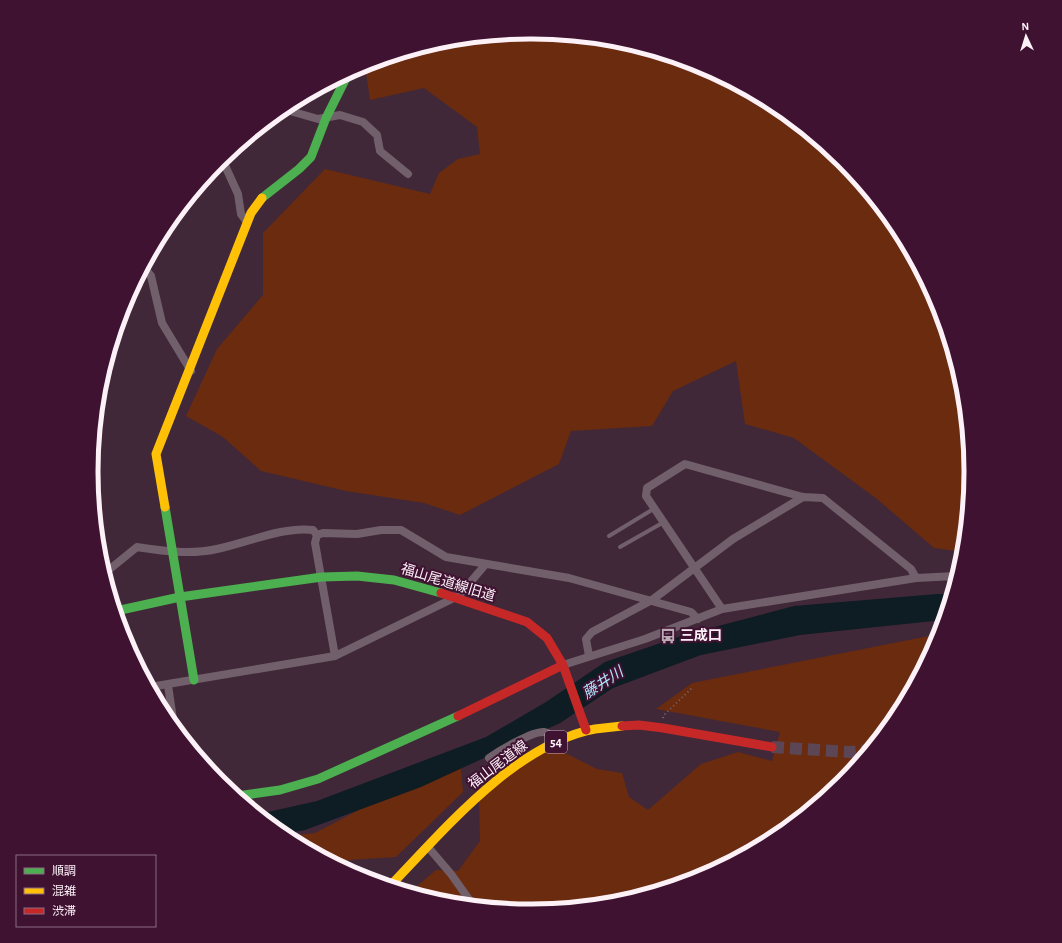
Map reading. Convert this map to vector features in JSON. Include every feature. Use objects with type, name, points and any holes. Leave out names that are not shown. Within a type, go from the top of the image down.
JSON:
[{"type":"street","points":[[194,680],[156,454],[251,213],[262,198],[299,169],[311,157],[326,118],[344,82]]},
{"type":"street","points":[[292,111],[318,119],[340,116],[363,122],[377,135],[380,151],[408,174]]},
{"type":"street","points":[[225,166],[238,194],[241,214],[247,222]]},
{"type":"street","points":[[147,272],[151,276],[162,323],[190,371]]},
{"type":"street","points":[[722,609],[646,496],[648,488],[685,464],[803,497],[823,498],[911,569],[916,578]]},
{"type":"street","points":[[589,656],[586,639],[592,632],[652,600],[695,570],[733,539],[803,497]]},
{"type":"street","points":[[110,569],[137,547],[172,553],[216,550],[282,533],[306,529],[313,530],[317,535]]},
{"type":"street","points":[[317,535],[323,533],[357,534],[381,530],[401,530],[446,557],[485,565],[569,578],[691,612],[698,619]]},
{"type":"street","points":[[317,535],[315,543],[335,656]]},
{"type":"street","points":[[155,686],[335,656],[454,598],[462,592],[485,565]]},
{"type":"street","name":"福山尾道線旧道","points":[[121,610],[180,597],[322,577],[357,576],[394,580],[438,592],[527,622],[547,638],[563,665],[586,730]]},
{"type":"street","points":[[244,795],[280,790],[318,779],[481,706],[563,665],[645,640],[722,609],[916,578],[950,576]]},
{"type":"street","points":[[168,685],[172,714]]},
{"type":"street","name":"福山尾道線","points":[[394,882],[482,794],[520,763],[556,742],[586,730],[620,725],[661,727],[772,747]]},
{"type":"street","points":[[489,758],[504,747],[542,732],[550,734],[556,742]]},
{"type":"street","points":[[428,847],[451,874],[468,899]]},
{"type":"lane","points":[[609,536],[655,508]]},
{"type":"lane","points":[[620,547],[664,522]]},
{"type":"path","points":[[661,727],[664,715],[693,687]]},
{"type":"shaded area","points":[[531,39],[559,40],[615,47],[670,62],[697,72],[747,97],[794,128],[816,146],[856,186],[891,231],[919,280],[941,332],[955,387],[963,443],[963,500],[956,551],[934,548],[877,499],[794,438],[745,424],[736,361],[673,391],[652,426],[571,431],[559,464],[460,515],[424,503],[346,491],[261,471],[223,437],[186,416],[217,349],[263,295],[263,233],[325,169],[430,194],[439,173],[458,159],[480,154],[477,127],[424,88],[370,100],[366,72],[392,62],[447,47],[475,43]]},
{"type":"shaded area","points":[[932,635],[906,688],[891,712],[856,757],[816,797],[794,815],[747,846],[722,859],[697,871],[643,889],[615,896],[559,903],[503,903],[447,896],[415,888],[436,870],[458,871],[480,841],[479,801],[490,786],[539,745],[563,752],[597,769],[622,773],[629,797],[648,810],[701,764],[738,752],[772,761],[780,732],[656,709],[692,683]]},
{"type":"shaded area","points":[[460,757],[463,792],[396,857],[349,860],[346,862],[297,835],[315,833]]},
{"type":"water","name":"藤井川","points":[[946,594],[937,621],[800,635],[701,655],[613,688],[560,723],[421,787],[305,830],[293,832],[265,813],[317,801],[486,737],[546,702],[605,662],[684,635],[794,606]]},
{"type":"tunnel","points":[[772,747],[850,752],[861,751]]},
{"type":"traffic: fast","points":[[262,198],[299,169],[311,157],[326,118],[344,82]]},
{"type":"traffic: fast","points":[[165,507],[194,680]]},
{"type":"traffic: fast","points":[[121,610],[180,597],[322,577],[357,576],[394,580],[441,593]]},
{"type":"traffic: fast","points":[[244,795],[280,790],[318,779],[458,716]]},
{"type":"traffic: slow","points":[[165,507],[156,454],[251,213],[262,198]]},
{"type":"traffic: slow","points":[[394,882],[458,816],[483,792],[509,771],[537,752],[565,738],[595,729],[622,726]]},
{"type":"traffic: jam","points":[[441,593],[527,622],[547,638],[563,665],[586,730]]},
{"type":"traffic: jam","points":[[458,716],[563,665]]},
{"type":"traffic: jam","points":[[622,726],[639,725],[663,728],[772,747]]},
{"type":"place","name":"三成口","points":[[668,636]]}]
